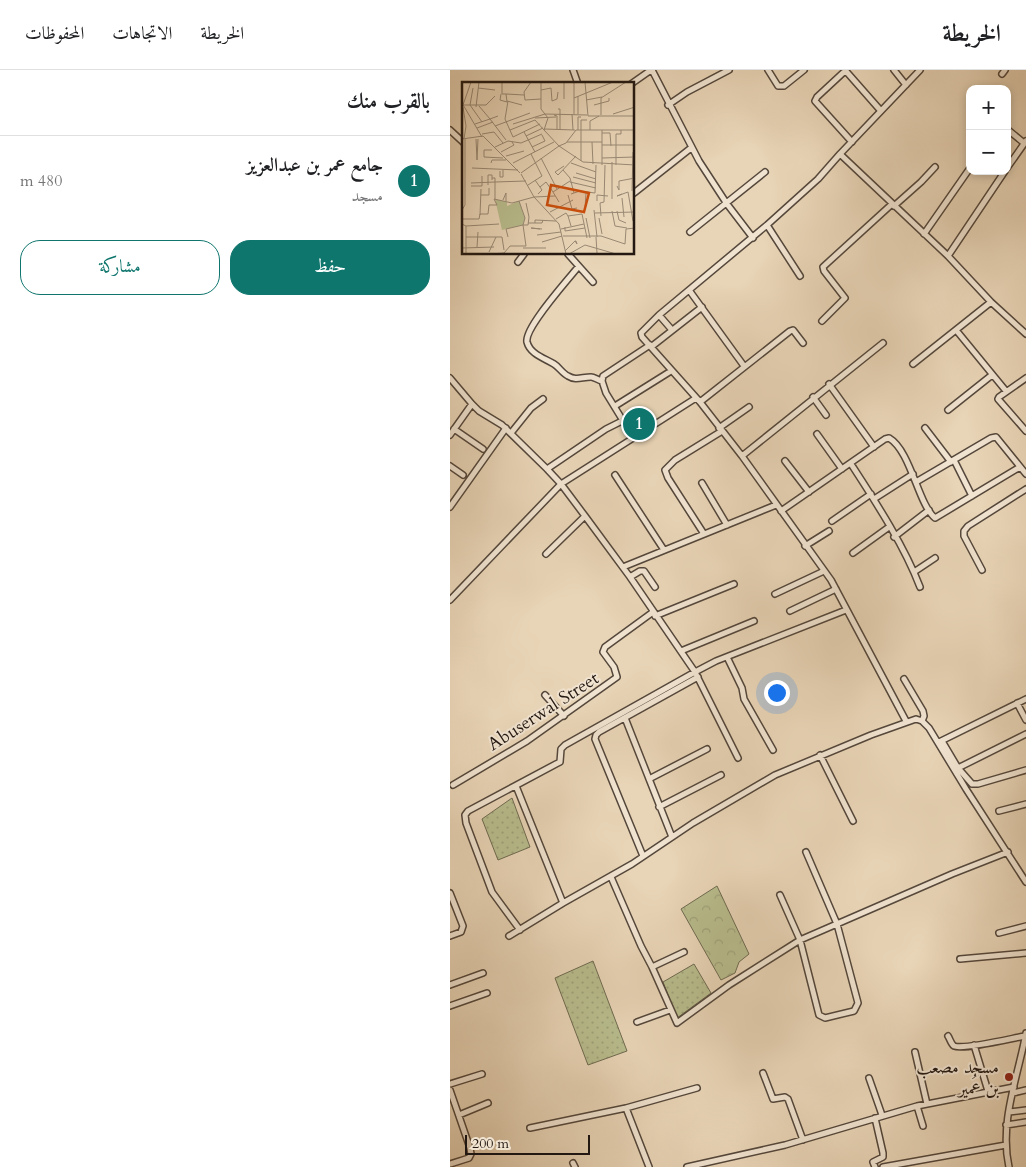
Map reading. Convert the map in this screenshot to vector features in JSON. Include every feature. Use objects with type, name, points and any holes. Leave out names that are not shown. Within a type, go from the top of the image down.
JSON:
[{"type":"street","points":[[573,70],[577,82]]},
{"type":"street","points":[[635,82],[651,70],[691,148],[727,204],[753,238]]},
{"type":"street","points":[[668,105],[687,92],[729,70]]},
{"type":"street","points":[[768,70],[778,86],[784,86],[804,70]]},
{"type":"street","points":[[852,142],[815,102],[817,97],[845,70],[881,111]]},
{"type":"street","points":[[894,70],[906,85]]},
{"type":"street","points":[[906,721],[824,571],[742,456],[698,400],[642,337],[641,333],[659,315],[768,225],[818,179],[920,70]]},
{"type":"street","points":[[450,130],[462,141]]},
{"type":"street","points":[[1008,130],[1025,142],[1011,162]]},
{"type":"street","points":[[635,192],[691,148]]},
{"type":"street","points":[[840,154],[948,256],[1026,334]]},
{"type":"street","points":[[822,321],[845,298],[823,267],[921,182],[935,167]]},
{"type":"street","points":[[690,232],[765,172]]},
{"type":"street","points":[[924,234],[966,174]]},
{"type":"street","points":[[948,256],[1002,175]]},
{"type":"street","points":[[768,225],[800,276]]},
{"type":"street","points":[[518,262],[523,255]]},
{"type":"street","points":[[571,255],[578,267],[593,282]]},
{"type":"street","points":[[578,267],[531,327],[527,339],[532,351],[554,364],[566,375],[577,379],[593,378],[602,381],[633,437]]},
{"type":"street","points":[[689,290],[744,366]]},
{"type":"street","points":[[913,364],[992,302]]},
{"type":"street","points":[[602,381],[603,376],[650,346],[702,306]]},
{"type":"street","points":[[659,315],[672,330]]},
{"type":"street","points":[[956,330],[1006,392]]},
{"type":"street","points":[[450,600],[561,484],[633,437],[698,400],[790,331],[796,332],[803,343]]},
{"type":"street","points":[[742,456],[882,343]]},
{"type":"street","points":[[615,406],[671,371]]},
{"type":"street","points":[[948,410],[992,375]]},
{"type":"street","points":[[450,378],[479,411],[511,433],[561,484],[586,516],[695,672],[738,758]]},
{"type":"street","points":[[1026,378],[999,397],[1000,402],[1026,431]]},
{"type":"street","points":[[829,384],[874,447]]},
{"type":"street","points":[[813,397],[826,415]]},
{"type":"street","points":[[511,433],[531,408],[543,399]]},
{"type":"street","points":[[450,435],[472,404]]},
{"type":"street","points":[[704,534],[668,478],[665,470],[675,460],[748,407]]},
{"type":"street","points":[[546,469],[624,420]]},
{"type":"street","points":[[450,507],[506,428]]},
{"type":"street","points":[[925,428],[952,461],[972,496]]},
{"type":"street","points":[[454,429],[483,449]]},
{"type":"street","points":[[817,434],[842,469]]},
{"type":"street","points":[[916,482],[991,438],[996,437],[1026,474]]},
{"type":"street","points":[[780,511],[889,438],[913,474],[933,516],[939,517],[1020,467]]},
{"type":"street","points":[[785,460],[809,492]]},
{"type":"street","points":[[851,464],[872,496],[914,572],[920,587]]},
{"type":"street","points":[[450,466],[463,475]]},
{"type":"street","points":[[832,521],[872,496],[913,474]]},
{"type":"street","points":[[615,475],[664,550]]},
{"type":"street","points":[[702,483],[727,525]]},
{"type":"street","points":[[982,570],[964,536],[964,530],[1026,489]]},
{"type":"street","points":[[623,567],[776,505]]},
{"type":"street","points":[[894,536],[929,510]]},
{"type":"street","points":[[546,554],[586,516]]},
{"type":"street","points":[[853,553],[889,527]]},
{"type":"street","points":[[805,546],[829,531]]},
{"type":"street","points":[[914,572],[935,558]]},
{"type":"street","points":[[630,578],[642,570],[655,587]]},
{"type":"street","points":[[775,594],[824,571]]},
{"type":"street","points":[[654,614],[734,584]]},
{"type":"street","points":[[790,611],[836,590]]},
{"type":"street","points":[[520,930],[492,892],[465,818],[468,811],[560,762],[560,753],[565,745],[695,672],[727,657],[846,610]]},
{"type":"street","name":"Abuserwal Street","points":[[453,785],[564,716],[617,678],[614,667],[603,652],[605,647],[654,614]]},
{"type":"street","points":[[681,652],[754,621]]},
{"type":"street","points":[[727,657],[746,701],[773,750]]},
{"type":"street","points":[[643,856],[595,739],[596,735],[698,678]]},
{"type":"street","points":[[904,679],[922,711],[924,716],[922,721]]},
{"type":"street","points":[[545,695],[564,716]]},
{"type":"street","points":[[940,742],[1026,699]]},
{"type":"street","points":[[1017,703],[1026,720]]},
{"type":"street","points":[[625,718],[672,837]]},
{"type":"street","points":[[509,936],[611,876],[775,774],[906,721],[916,719],[922,721],[972,784],[978,784],[1026,770]]},
{"type":"street","points":[[958,768],[1026,734]]},
{"type":"street","points":[[940,742],[1026,882]]},
{"type":"street","points":[[648,779],[708,749]]},
{"type":"street","points":[[820,755],[853,821]]},
{"type":"street","points":[[660,807],[721,775]]},
{"type":"street","points":[[516,786],[563,903]]},
{"type":"street","points":[[999,811],[1026,804]]},
{"type":"street","points":[[780,895],[800,940],[819,1015],[825,1018],[854,1010],[858,1003],[837,924],[806,852]]},
{"type":"street","points":[[611,876],[670,1010],[676,1022],[680,1022],[729,985],[800,940],[952,874],[1008,852]]},
{"type":"street","points":[[450,894],[451,901],[463,926],[461,932],[450,936]]},
{"type":"street","points":[[999,932],[1026,926]]},
{"type":"street","points":[[652,968],[684,952]]},
{"type":"street","points":[[960,959],[1026,953]]},
{"type":"street","points":[[450,985],[484,973]]},
{"type":"street","points":[[450,1006],[487,993]]},
{"type":"street","points":[[637,1022],[670,1010]]},
{"type":"street","points":[[948,1036],[954,1046],[974,1045],[1026,1035],[1006,1125],[1009,1167]]},
{"type":"street","points":[[974,1045],[988,1091]]},
{"type":"street","points":[[915,1052],[927,1104]]},
{"type":"street","points":[[763,1073],[773,1099],[785,1097],[788,1099],[803,1140]]},
{"type":"street","points":[[450,1084],[482,1074]]},
{"type":"street","points":[[869,1078],[882,1115]]},
{"type":"street","points":[[530,1128],[626,1108],[697,1088]]},
{"type":"street","points":[[450,1090],[471,1154],[469,1158],[450,1164]]},
{"type":"street","points":[[687,1167],[803,1140],[882,1115],[918,1106],[988,1091],[1026,1090]]},
{"type":"street","points":[[459,1115],[488,1103]]},
{"type":"street","points":[[918,1106],[923,1126]]},
{"type":"street","points":[[626,1108],[649,1167]]},
{"type":"street","points":[[1009,1112],[1026,1110]]},
{"type":"street","points":[[875,1118],[883,1153],[883,1157],[873,1162],[875,1167]]},
{"type":"street","points":[[1006,1125],[1026,1122]]},
{"type":"street","points":[[883,1167],[1006,1145]]},
{"type":"street","points":[[716,1160],[718,1167]]},
{"type":"green space","points":[[512,798],[530,847],[498,860],[482,819]]},
{"type":"green space","points":[[717,886],[749,954],[739,962],[735,973],[721,980],[681,909]]},
{"type":"green space","points":[[593,961],[627,1051],[588,1065],[555,978]]},
{"type":"green space","points":[[694,964],[711,993],[677,1018],[663,982]]},
{"type":"place","name":"جامع عمر بن عبدالعزيز","points":[[639,424]]},
{"type":"place","name":"مسجد مصعب بن عُمير","points":[[1009,1077]]}]
